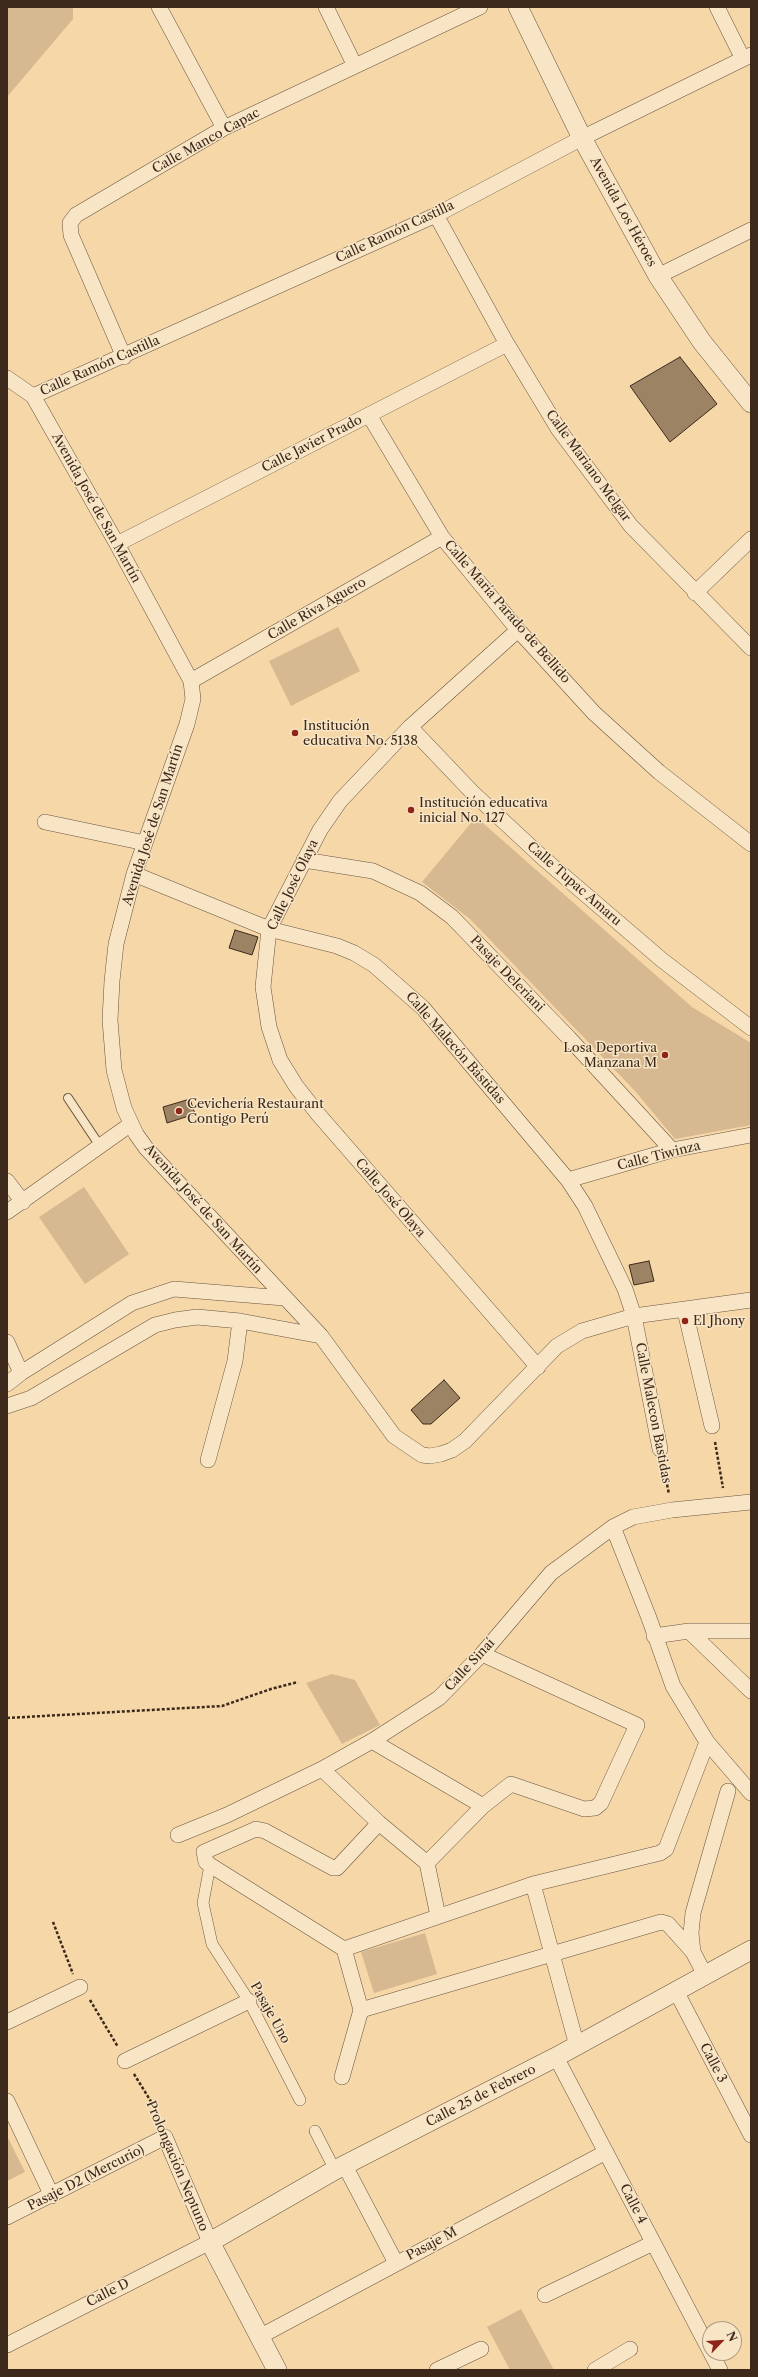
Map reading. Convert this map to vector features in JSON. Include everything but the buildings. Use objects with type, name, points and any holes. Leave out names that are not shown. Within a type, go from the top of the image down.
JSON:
[{"type":"street","points":[[159,7],[224,128]]},
{"type":"street","points":[[326,7],[355,66]]},
{"type":"street","name":"Calle Manco Capac","points":[[124,357],[71,235],[70,224],[76,215],[224,128],[480,7]]},
{"type":"street","name":"Avenida Los Héroes","points":[[518,7],[582,138],[658,276],[702,342],[751,403]]},
{"type":"street","points":[[717,7],[747,57]]},
{"type":"street","name":"Calle Ramón Castilla","points":[[33,396],[124,357],[436,215],[582,138],[747,57]]},
{"type":"street","name":"Calle Mariano Melgar","points":[[436,215],[507,344],[559,430],[622,514],[695,593],[751,648]]},
{"type":"street","points":[[658,276],[751,230]]},
{"type":"street","name":"Calle Javier Prado","points":[[117,544],[507,344]]},
{"type":"street","name":"Avenida José de San Martín","points":[[7,378],[33,396],[117,544],[191,681],[193,699],[187,724],[134,874],[116,944],[110,1020],[114,1070],[124,1108],[136,1134],[157,1161],[321,1336],[394,1436],[412,1450],[430,1456],[452,1450],[465,1442],[557,1346],[582,1331],[634,1316],[685,1311],[751,1300]]},
{"type":"street","name":"Calle María Parado de Bellido","points":[[369,415],[442,537],[518,630],[594,713],[659,772],[751,844]]},
{"type":"street","name":"Calle Riva Aguero","points":[[191,681],[442,537]]},
{"type":"street","points":[[695,593],[751,539]]},
{"type":"street","name":"Calle José Olaya","points":[[518,630],[410,726],[340,801],[320,830],[269,929],[263,987],[269,1027],[280,1060],[318,1114],[538,1366]]},
{"type":"street","name":"Calle Tupac Amaru","points":[[410,726],[472,792],[543,858],[662,960],[751,1028]]},
{"type":"street","points":[[45,822],[145,843]]},
{"type":"street","name":"Pasaje Deleriani","points":[[304,860],[373,871],[420,893],[452,917],[569,1038],[672,1150]]},
{"type":"street","name":"Calle Malecón Bástidas","points":[[134,874],[269,929],[348,950],[374,965],[397,983],[423,1008],[568,1180],[588,1213],[625,1289],[634,1316]]},
{"type":"street","points":[[7,1212],[131,1124]]},
{"type":"street","name":"Calle Tiwinza","points":[[568,1180],[672,1150],[751,1135]]},
{"type":"street","points":[[7,1181],[23,1202]]},
{"type":"street","points":[[7,1384],[21,1373],[132,1303],[174,1289],[284,1298]]},
{"type":"street","points":[[685,1311],[712,1426]]},
{"type":"street","name":"Calle Malecon Bastidas","points":[[634,1316],[660,1449]]},
{"type":"street","points":[[7,1406],[31,1398],[155,1325],[197,1317],[240,1321],[321,1336]]},
{"type":"street","points":[[208,1460],[235,1361],[240,1321]]},
{"type":"street","points":[[7,1342],[21,1373]]},
{"type":"street","name":"Calle Sinaí","points":[[178,1835],[227,1815],[322,1769],[372,1741],[440,1698],[482,1654],[551,1573],[613,1527],[633,1518],[672,1510],[751,1502]]},
{"type":"street","points":[[613,1527],[649,1618],[654,1636],[673,1686],[707,1742],[751,1793]]},
{"type":"street","points":[[654,1636],[689,1631],[751,1631]]},
{"type":"street","points":[[689,1631],[751,1691]]},
{"type":"street","points":[[428,1864],[483,1806],[511,1784],[584,1809],[595,1808],[601,1803],[637,1725],[482,1654]]},
{"type":"street","points":[[372,1741],[483,1806]]},
{"type":"street","points":[[344,1949],[533,1884],[664,1852],[707,1742]]},
{"type":"street","points":[[322,1769],[379,1823],[428,1864],[438,1916]]},
{"type":"street","points":[[693,1952],[691,1933],[693,1913],[728,1791]]},
{"type":"street","points":[[342,2077],[360,2010],[344,1949],[210,1865],[206,1862],[204,1852],[256,1829],[265,1831],[333,1868],[337,1868],[379,1823]]},
{"type":"street","name":"Pasaje Uno","points":[[210,1865],[202,1902],[212,1944],[249,2001],[300,2100]]},
{"type":"street","points":[[533,1884],[550,1954],[577,2046]]},
{"type":"street","points":[[360,2010],[662,1922],[668,1924],[693,1952],[704,1975]]},
{"type":"street","name":"Calle 25 de Febrero","points":[[210,2242],[340,2168],[577,2046],[751,1950]]},
{"type":"street","points":[[7,2022],[80,1987]]},
{"type":"street","name":"Calle 3","points":[[676,1991],[751,2135]]},
{"type":"street","points":[[125,2061],[249,2001]]},
{"type":"street","name":"Calle 4","points":[[556,2057],[702,2335]]},
{"type":"street","points":[[7,2101],[52,2196]]},
{"type":"street","points":[[315,2131],[340,2168],[396,2264]]},
{"type":"street","name":"Pasaje D2 (Mercurio)","points":[[7,2217],[52,2196],[165,2137]]},
{"type":"street","name":"Prolongación Neptuno","points":[[165,2137],[210,2242],[276,2370]]},
{"type":"street","name":"Pasaje M","points":[[259,2337],[606,2152]]},
{"type":"street","name":"Calle D","points":[[7,2344],[210,2242]]},
{"type":"street","points":[[545,2295],[653,2243]]},
{"type":"street","points":[[437,2370],[481,2349]]},
{"type":"street","points":[[595,2370],[630,2349]]},
{"type":"street","name":"Calle 4","points":[[716,2361],[720,2370]]},
{"type":"lane","points":[[68,1098],[100,1146]]},
{"type":"path","points":[[712,1426],[725,1505]]},
{"type":"path","name":"Calle Malecon Bastidas","points":[[660,1449],[672,1510]]},
{"type":"path","points":[[7,1718],[222,1706],[271,1688],[298,1682]]},
{"type":"path","name":"Prolongación Neptuno","points":[[53,1922],[72,1972],[155,2108],[165,2137]]},
{"type":"shaded area","points":[[7,7],[73,7],[73,19],[7,97]]},
{"type":"shaded area","points":[[338,627],[360,671],[291,706],[269,661]]},
{"type":"shaded area","points":[[476,817],[692,1007],[751,1043],[751,1125],[675,1139],[635,1091],[470,919],[422,882]]},
{"type":"shaded area","points":[[84,1187],[129,1254],[85,1284],[39,1217]]},
{"type":"shaded area","points":[[332,1674],[355,1680],[380,1725],[342,1744],[306,1683]]},
{"type":"shaded area","points":[[425,1933],[437,1974],[374,1993],[361,1952]]},
{"type":"shaded area","points":[[7,2136],[25,2172],[7,2181]]},
{"type":"shaded area","points":[[521,2309],[554,2370],[510,2370],[487,2327]]},
{"type":"place","name":"Institución educativa No. 5138","points":[[295,733]]},
{"type":"place","name":"Institución educativa inicial No. 127","points":[[411,810]]},
{"type":"place","name":"Losa Deportiva Manzana M","points":[[665,1055]]},
{"type":"place","name":"Cevichería Restaurant Contigo Perú","points":[[179,1111]]},
{"type":"place","name":"El Jhony","points":[[685,1321]]}]
